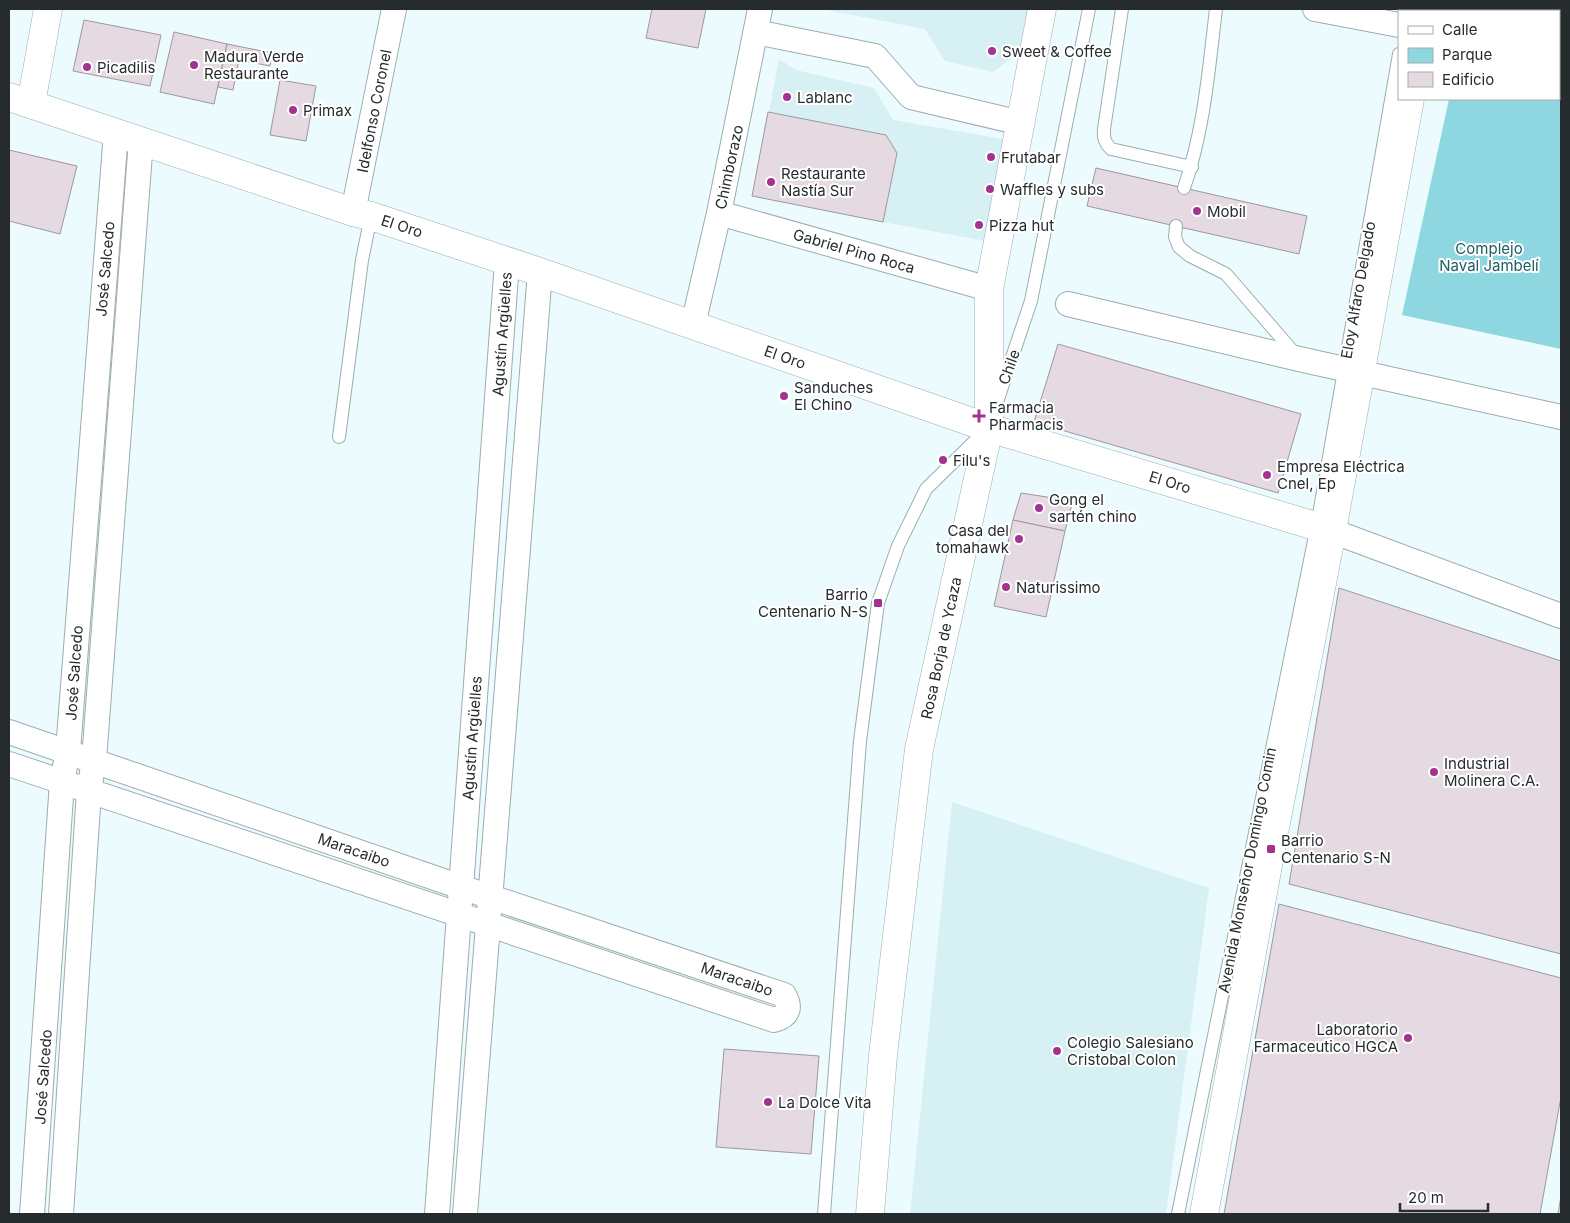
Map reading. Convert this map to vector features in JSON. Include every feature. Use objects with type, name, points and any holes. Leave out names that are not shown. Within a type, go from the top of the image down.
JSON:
[{"type":"main road","points":[[20,100],[48,9]]},
{"type":"main road","name":"Chile","points":[[989,428],[989,289],[1042,9]]},
{"type":"main road","name":"El Oro","points":[[20,100],[540,272],[989,428],[1325,529]]},
{"type":"main road","name":"Eloy Alfaro Delgado","points":[[1325,529],[1353,370],[1410,100]]},
{"type":"main road","name":"Rosa Borja de Ycaza","points":[[870,1214],[883,1055],[919,749],[989,428]]},
{"type":"main road","name":"Avenida Monseñor Domingo Comin","points":[[1204,1214],[1267,868],[1325,529]]},
{"type":"street","name":"Idelfonso Coronel","points":[[362,214],[394,9]]},
{"type":"street","name":"Chimborazo","points":[[693,325],[719,213],[760,9]]},
{"type":"street","points":[[1315,9],[1398,25]]},
{"type":"street","points":[[756,32],[875,56],[911,97],[1021,123]]},
{"type":"street","name":"José Salcedo","points":[[32,1214],[44,1066],[62,782],[68,752],[93,415],[128,136]]},
{"type":"street","name":"José Salcedo","points":[[61,1214],[89,791],[94,760],[119,420],[128,136]]},
{"type":"street","name":"Gabriel Pino Roca","points":[[719,213],[989,289]]},
{"type":"street","name":"Agustín Argüelles","points":[[437,1210],[507,262]]},
{"type":"street","name":"Agustín Argüelles","points":[[465,1212],[540,272]]},
{"type":"street","points":[[1068,304],[1299,359],[1561,418]]},
{"type":"street","points":[[93,415],[119,420]]},
{"type":"street","name":"El Oro","points":[[1325,529],[1561,616]]},
{"type":"street","points":[[484,570],[516,573]]},
{"type":"street","name":"Maracaibo","points":[[9,732],[461,887],[784,995],[788,1002],[787,1010],[782,1017],[774,1020],[9,764]]},
{"type":"street","points":[[44,1066],[72,1069]]},
{"type":"street","points":[[437,1210],[465,1212]]},
{"type":"lane","name":"Chile","points":[[989,428],[1032,301],[1089,9]]},
{"type":"lane","points":[[1122,9],[1103,137],[1105,144],[1111,149],[1192,167]]},
{"type":"lane","points":[[1184,188],[1192,167],[1208,79],[1216,9]]},
{"type":"lane","name":"Eloy Alfaro Delgado","points":[[1353,370],[1398,61]]},
{"type":"lane","points":[[339,437],[362,260],[362,214]]},
{"type":"lane","points":[[1176,226],[1175,237],[1179,247],[1190,256],[1226,274],[1299,359]]},
{"type":"lane","points":[[824,1214],[860,741],[878,603],[898,546],[926,489],[989,428]]},
{"type":"lane","name":"Avenida Monseñor Domingo Comin","points":[[1178,1214],[1325,529]]},
{"type":"shaded area","points":[[821,9],[1030,9],[1021,51],[993,72],[945,61],[925,29]]},
{"type":"shaded area","points":[[779,59],[796,70],[874,88],[893,120],[1009,140],[990,242],[883,222],[897,153],[886,135],[769,112]]},
{"type":"shaded area","name":"Colegio Salesiano Cristobal Colon","points":[[952,802],[1209,888],[1166,1214],[910,1214]]},
{"type":"green space","name":"Complejo Naval Jambelí","points":[[1561,9],[1561,349],[1402,315],[1449,100],[1560,100],[1560,10],[1468,10]]},
{"type":"building","points":[[652,9],[706,9],[698,48],[646,38]]},
{"type":"building","points":[[84,20],[161,35],[150,86],[73,71]]},
{"type":"building","name":"Madura Verde Restaurante","points":[[174,32],[227,44],[214,104],[160,92]]},
{"type":"building","points":[[227,44],[272,53],[270,66],[239,60],[233,90],[218,87]]},
{"type":"building","name":"Primax","points":[[280,80],[316,86],[306,141],[270,135]]},
{"type":"building","points":[[768,112],[886,135],[897,153],[883,222],[752,196]]},
{"type":"building","points":[[9,150],[77,166],[60,234],[9,221]]},
{"type":"building","name":"Mobil","points":[[1096,168],[1307,216],[1299,254],[1087,206]]},
{"type":"building","points":[[1058,344],[1301,414],[1278,493],[1034,422]]},
{"type":"building","points":[[1021,493],[1073,501],[1065,531],[1013,520]]},
{"type":"building","points":[[1013,520],[1065,531],[1046,617],[994,606]]},
{"type":"building","name":"Industrial Molinera C.A.","points":[[1339,588],[1561,661],[1561,954],[1289,884]]},
{"type":"building","name":"Laboratorio Farmaceutico HGCA","points":[[1279,904],[1561,978],[1561,1097],[1540,1214],[1224,1214]]},
{"type":"building","name":"La Dolce Vita","points":[[724,1049],[819,1056],[811,1154],[716,1147]]},
{"type":"building","points":[[1561,1196],[1561,1214],[1558,1214]]},
{"type":"place","name":"Sweet & Coffee","points":[[992,51]]},
{"type":"place","name":"Madura Verde Restaurante","points":[[194,65]]},
{"type":"place","name":"Picadilis","points":[[87,67]]},
{"type":"place","name":"Lablanc","points":[[787,97]]},
{"type":"place","name":"Primax","points":[[293,110]]},
{"type":"place","name":"Frutabar","points":[[991,157]]},
{"type":"place","name":"Restaurante Nastía Sur","points":[[771,182]]},
{"type":"place","name":"Waffles y subs","points":[[990,189]]},
{"type":"place","name":"Mobil","points":[[1197,211]]},
{"type":"place","name":"Pizza hut","points":[[979,225]]},
{"type":"place","name":"Sanduches El Chino","points":[[784,396]]},
{"type":"place","name":"Farmacia Pharmacis","points":[[979,416]]},
{"type":"place","name":"Filu's","points":[[943,460]]},
{"type":"place","name":"Empresa Eléctrica Cnel, Ep","points":[[1267,475]]},
{"type":"place","name":"Gong el sartén chino","points":[[1039,508]]},
{"type":"place","name":"Casa del tomahawk","points":[[1019,539]]},
{"type":"place","name":"Naturissimo","points":[[1006,587]]},
{"type":"place","name":"Barrio Centenario N-S","points":[[878,603]]},
{"type":"place","name":"Industrial Molinera C.A.","points":[[1434,772]]},
{"type":"place","name":"Barrio Centenario S-N","points":[[1271,849]]},
{"type":"place","name":"Laboratorio Farmaceutico HGCA","points":[[1408,1038]]},
{"type":"place","name":"Colegio Salesiano Cristobal Colon","points":[[1057,1051]]},
{"type":"place","name":"La Dolce Vita","points":[[768,1102]]}]
